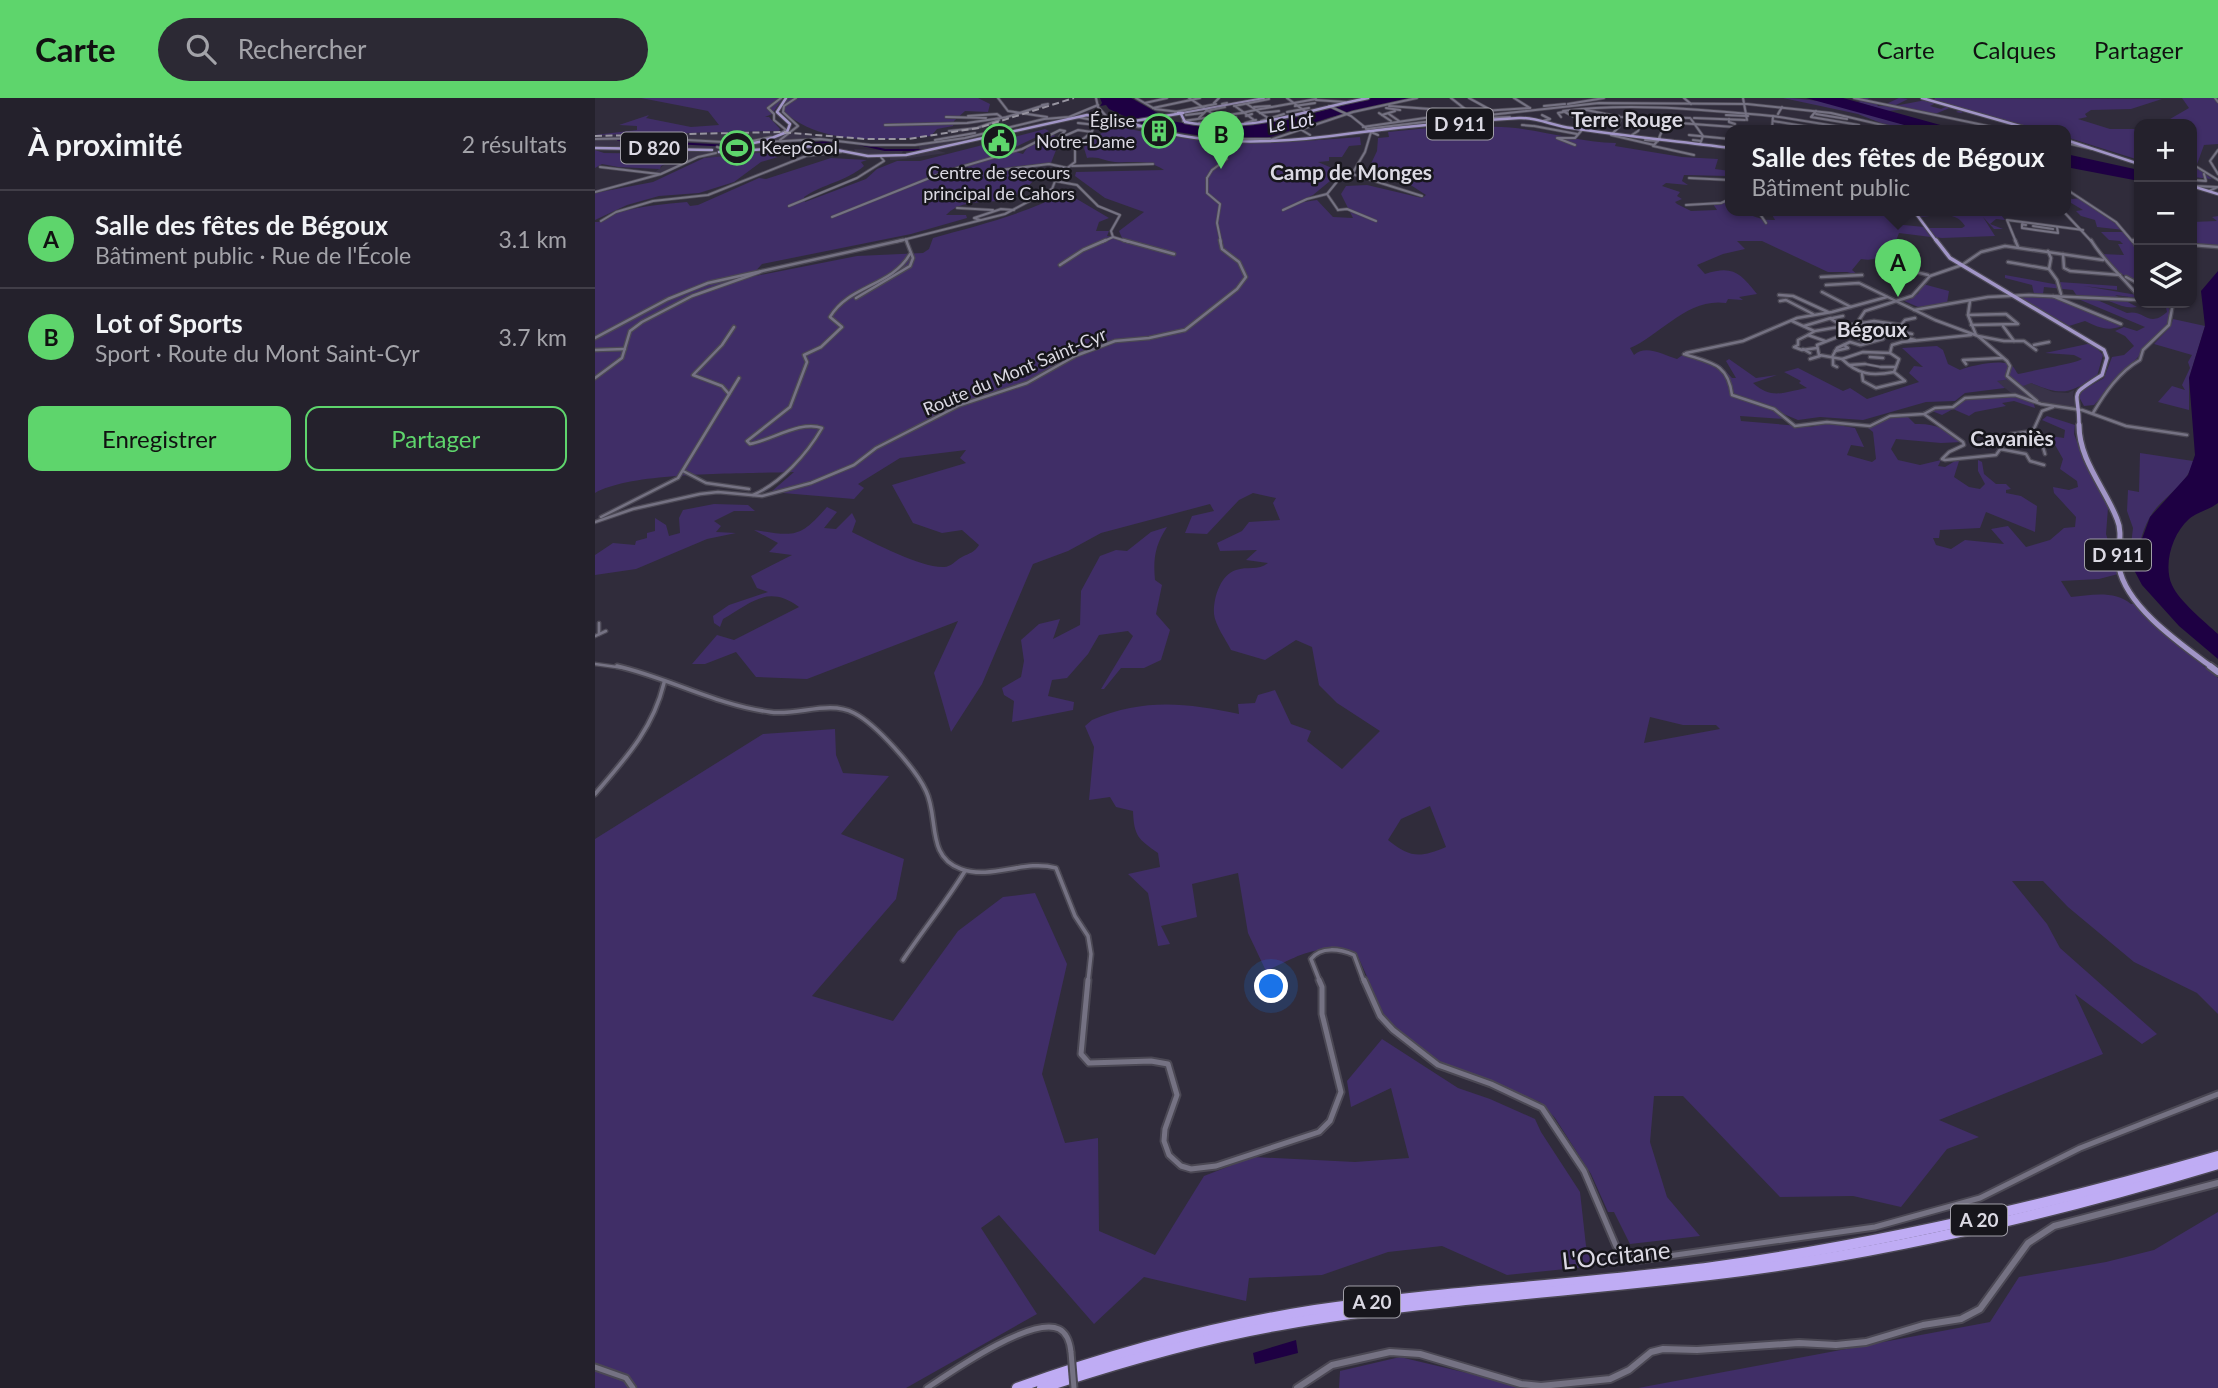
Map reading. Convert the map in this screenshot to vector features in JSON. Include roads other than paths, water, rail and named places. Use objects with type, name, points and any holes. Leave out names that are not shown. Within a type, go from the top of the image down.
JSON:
[{"type":"highway","name":"L'Occitane","points":[[1017,1388],[1162,1342],[1281,1316],[1382,1301],[1711,1267],[1826,1250],[2034,1208],[2218,1156]]},
{"type":"highway","name":"L'Occitane","points":[[1042,1388],[1183,1346],[1280,1325],[1423,1305],[1745,1271],[1928,1239],[2040,1214],[2218,1164]]},
{"type":"main road","name":"D 820","points":[[595,149],[717,149],[740,146],[784,134],[790,126],[777,109],[783,98]]},
{"type":"main road","points":[[1180,113],[1184,122],[1193,121],[1209,118],[1228,105],[1246,104],[1266,98]]},
{"type":"main road","points":[[717,149],[735,152],[811,146],[880,156],[933,151],[1092,114],[1100,120],[1130,122],[1180,113],[1230,125],[1250,121],[1262,122],[1279,113],[1368,98]]},
{"type":"main road","points":[[1922,98],[2016,125]]},
{"type":"main road","name":"D 911","points":[[1130,122],[1152,131],[1248,143],[1310,140],[1518,118],[1611,135],[1701,142],[1725,147]]},
{"type":"main road","points":[[2071,143],[2134,162]]},
{"type":"main road","points":[[2197,187],[2217,194]]},
{"type":"main road","name":"D 911","points":[[1918,216],[1944,253],[2095,344],[2106,354],[2102,375],[2077,391],[2075,397],[2080,409],[2080,442],[2119,523],[2119,568],[2128,589],[2159,624],[2217,671]]},
{"type":"street","points":[[764,141],[786,131],[768,110],[783,98]]},
{"type":"street","points":[[778,141],[799,126],[783,112],[784,106],[796,98]]},
{"type":"street","points":[[998,98],[1004,108],[1046,118]]},
{"type":"street","points":[[1136,98],[1153,107],[1209,118]]},
{"type":"street","points":[[1149,98],[1156,100]]},
{"type":"street","points":[[1145,103],[1167,98]]},
{"type":"street","points":[[1153,107],[1200,98]]},
{"type":"street","points":[[1246,104],[1259,106],[1266,98],[1279,104],[1302,99]]},
{"type":"street","points":[[1291,102],[1294,99],[1329,98]]},
{"type":"street","points":[[1387,107],[1417,98]]},
{"type":"street","points":[[1451,98],[1468,112],[1479,116],[1550,123]]},
{"type":"street","points":[[1469,98],[1491,110]]},
{"type":"street","points":[[1514,98],[1530,108]]},
{"type":"street","points":[[1248,143],[1345,114],[1387,107],[1468,112],[1530,108],[1604,98]]},
{"type":"street","points":[[1657,98],[1665,105]]},
{"type":"street","points":[[1685,98],[1691,104]]},
{"type":"street","points":[[1695,98],[1705,104]]},
{"type":"street","points":[[1703,98],[1708,110]]},
{"type":"street","points":[[1743,98],[1747,125]]},
{"type":"street","points":[[1854,98],[1982,125]]},
{"type":"street","points":[[2215,98],[2218,102]]},
{"type":"street","points":[[1190,99],[1209,118]]},
{"type":"street","points":[[1209,118],[1220,99]]},
{"type":"street","points":[[1291,102],[1299,105],[1316,100],[1328,104],[1378,135]]},
{"type":"street","points":[[1673,100],[1679,104]]},
{"type":"street","points":[[1328,104],[1335,101],[1345,102]]},
{"type":"street","points":[[1291,102],[1304,110],[1307,104]]},
{"type":"street","points":[[1252,106],[1264,103],[1279,113]]},
{"type":"street","points":[[1717,103],[1719,110]]},
{"type":"street","points":[[1674,107],[1679,104],[1717,103],[1781,107],[1850,119],[1852,117],[1886,125]]},
{"type":"street","points":[[949,131],[977,128],[1048,104],[1042,105]]},
{"type":"street","points":[[1092,114],[1097,104]]},
{"type":"street","points":[[595,192],[661,174],[717,149],[764,141],[820,139],[897,146],[951,140],[1046,118],[1070,117],[1097,104]]},
{"type":"street","points":[[595,338],[668,299],[703,284],[731,280],[774,267],[907,239],[1014,210],[1052,189],[1055,181],[1070,167],[1076,157],[1074,147],[1092,132],[1100,120],[1097,104]]},
{"type":"street","points":[[1215,104],[1228,105],[1244,114],[1250,121]]},
{"type":"street","points":[[1279,104],[1279,113]]},
{"type":"street","points":[[1198,118],[1233,117],[1262,122],[1279,113],[1285,104]]},
{"type":"street","points":[[1568,104],[1665,105],[1693,108],[1689,109]]},
{"type":"street","points":[[1561,117],[1558,113],[1591,104],[1665,111],[1719,110],[1747,118]]},
{"type":"street","points":[[1228,105],[1233,117]]},
{"type":"street","points":[[1660,105],[1665,111]]},
{"type":"street","points":[[1252,106],[1255,110],[1279,113]]},
{"type":"street","points":[[1381,114],[1401,111],[1396,106]]},
{"type":"street","points":[[1387,107],[1399,121]]},
{"type":"street","points":[[1364,128],[1580,107],[1593,113],[1619,117],[1725,127]]},
{"type":"street","points":[[1778,114],[1781,107]]},
{"type":"street","points":[[1791,108],[1795,113],[1791,118]]},
{"type":"street","points":[[1193,121],[1198,118],[1233,117],[1255,110],[1279,113]]},
{"type":"street","points":[[1571,110],[1596,118],[1590,122]]},
{"type":"street","points":[[1671,111],[1673,118]]},
{"type":"street","points":[[1263,112],[1268,118]]},
{"type":"street","points":[[1364,128],[1460,112]]},
{"type":"street","points":[[1563,112],[1590,122],[1616,125]]},
{"type":"street","points":[[1815,112],[1811,117],[1860,125],[1863,119]]},
{"type":"street","points":[[1180,113],[1193,121],[1209,118]]},
{"type":"street","points":[[967,118],[997,114],[1003,117]]},
{"type":"street","points":[[1193,114],[1209,118]]},
{"type":"street","points":[[1198,118],[1195,114],[1230,125]]},
{"type":"street","points":[[1244,114],[1252,114]]},
{"type":"street","points":[[1381,114],[1393,122]]},
{"type":"street","points":[[1399,115],[1408,120]]},
{"type":"street","points":[[1542,115],[1550,119],[1543,121]]},
{"type":"street","points":[[1725,115],[1747,118]]},
{"type":"street","points":[[1772,125],[1773,116]]},
{"type":"street","points":[[1636,118],[1642,121],[1666,121],[1673,118],[1729,119],[1773,116],[1827,125]]},
{"type":"street","points":[[946,117],[999,118]]},
{"type":"street","points":[[885,125],[967,123],[1009,117]]},
{"type":"street","points":[[1075,117],[1121,122],[1139,127]]},
{"type":"street","points":[[1608,124],[1607,120],[1619,117]]},
{"type":"street","points":[[1616,125],[1620,121],[1619,117]]},
{"type":"street","points":[[1692,119],[1703,136]]},
{"type":"street","points":[[1729,119],[1732,123]]},
{"type":"street","points":[[1080,125],[1100,120]]},
{"type":"street","points":[[1534,127],[1538,121]]},
{"type":"street","points":[[1632,135],[1642,121]]},
{"type":"street","points":[[1654,145],[1666,121]]},
{"type":"street","points":[[1773,121],[1799,125]]},
{"type":"street","points":[[1604,132],[1598,126],[1608,124]]},
{"type":"street","points":[[1522,125],[1578,135]]},
{"type":"street","points":[[1611,135],[1619,127],[1616,125]]},
{"type":"street","points":[[1634,126],[1641,126]]},
{"type":"street","points":[[1549,130],[1561,127]]},
{"type":"street","points":[[1692,127],[1698,128]]},
{"type":"street","points":[[1297,139],[1310,135],[1299,129]]},
{"type":"street","points":[[832,217],[947,171],[1021,149],[1060,130],[1065,132],[1061,137],[1076,130],[1092,132]]},
{"type":"street","points":[[1575,145],[1557,138],[1574,138],[1582,130]]},
{"type":"street","points":[[1352,174],[1365,152],[1371,132]]},
{"type":"street","points":[[1611,135],[1654,145],[1653,147],[1658,149],[1694,155]]},
{"type":"street","points":[[1689,135],[1725,138]]},
{"type":"street","points":[[1695,136],[1701,142],[1703,136]]},
{"type":"street","points":[[595,139],[653,138],[717,149]]},
{"type":"street","points":[[1214,139],[1272,138]]},
{"type":"street","points":[[1645,140],[1659,139]]},
{"type":"street","points":[[1679,148],[1680,141]]},
{"type":"street","points":[[601,221],[616,212],[653,201],[708,195],[812,155],[839,151],[850,153],[856,143]]},
{"type":"street","points":[[819,149],[820,154]]},
{"type":"street","points":[[795,150],[812,155]]},
{"type":"street","points":[[2218,150],[2210,161],[2218,174]]},
{"type":"street","points":[[834,157],[839,151]]},
{"type":"street","points":[[789,206],[863,176],[884,161],[880,156]]},
{"type":"street","name":"Route du Mont Saint-Cyr","points":[[775,493],[811,483],[853,466],[876,448],[954,408],[1035,380],[1075,356],[1115,341],[1178,334],[1195,323],[1237,289],[1246,277],[1237,260],[1222,249],[1217,223],[1220,204],[1206,192],[1207,178],[1212,170],[1227,159]]},
{"type":"street","points":[[1001,170],[1054,164],[1070,167],[1153,164]]},
{"type":"street","points":[[600,167],[616,171],[661,174]]},
{"type":"street","points":[[2197,167],[2218,181]]},
{"type":"street","points":[[2203,173],[2203,182]]},
{"type":"street","points":[[1283,210],[1327,194],[1340,178],[1352,174],[1422,195]]},
{"type":"street","points":[[1689,178],[1725,180]]},
{"type":"street","points":[[1055,181],[1077,185],[1098,206],[1120,215],[1111,231],[1113,237]]},
{"type":"street","points":[[2197,181],[2218,181]]},
{"type":"street","points":[[2197,185],[2217,187]]},
{"type":"street","points":[[2210,191],[2217,187]]},
{"type":"street","points":[[2071,192],[2101,210],[2130,234],[2136,245]]},
{"type":"street","points":[[1327,194],[1338,210],[1347,209],[1376,221]]},
{"type":"street","points":[[1685,205],[1725,202]]},
{"type":"street","points":[[957,208],[1014,210]]},
{"type":"street","points":[[980,220],[975,218],[1000,209]]},
{"type":"street","points":[[1762,216],[1766,222]]},
{"type":"street","points":[[2068,216],[2099,250],[2103,260],[2134,282]]},
{"type":"street","points":[[2018,247],[2007,220],[2058,228]]},
{"type":"street","points":[[2058,228],[2058,233],[2022,228],[2022,225],[2083,230]]},
{"type":"street","points":[[1060,265],[1083,250],[1113,237],[1174,254]]},
{"type":"street","points":[[856,298],[910,266],[913,258],[907,239]]},
{"type":"street","points":[[2197,245],[2218,247]]},
{"type":"street","points":[[1917,341],[1871,330],[1859,320],[1865,311],[1916,293],[1930,276],[1962,265],[1982,252],[2005,246],[2103,260]]},
{"type":"street","points":[[2048,251],[2051,258],[2049,269],[2059,285],[2061,295]]},
{"type":"street","points":[[747,495],[769,488],[822,428],[808,426],[756,443],[747,443],[790,407],[808,360],[804,355],[821,347],[842,327],[830,317],[835,307],[856,292],[903,267],[910,254]]},
{"type":"street","points":[[2063,254],[2064,268],[2070,271],[2121,275]]},
{"type":"street","points":[[2008,262],[2049,269]]},
{"type":"street","points":[[1883,264],[1930,276]]},
{"type":"street","points":[[595,378],[620,361],[630,331],[642,322],[692,296],[732,285],[774,267]]},
{"type":"street","points":[[1821,277],[1861,275],[1864,279],[1859,283]]},
{"type":"street","points":[[2121,275],[2134,292]]},
{"type":"street","points":[[1826,285],[1859,283],[1914,310],[1976,335],[2024,341],[2036,350]]},
{"type":"street","points":[[1822,292],[1851,307]]},
{"type":"street","points":[[1779,295],[1793,296],[1830,313]]},
{"type":"street","points":[[1914,310],[2011,295],[2134,299]]},
{"type":"street","points":[[2051,295],[2121,324]]},
{"type":"street","points":[[1888,297],[1790,321],[1743,341],[1684,354],[1718,365],[1730,378],[1732,395],[1774,409],[1790,424],[1804,426],[1827,422],[1867,427],[1890,416],[1924,414],[1935,408],[1957,405],[1965,398],[2015,395],[2057,407],[2080,409]]},
{"type":"street","points":[[1780,301],[1786,300],[1815,315]]},
{"type":"street","points":[[1970,301],[1968,315],[1976,335],[2005,358],[2010,366],[2007,376],[2037,401],[2080,409],[2126,426],[2187,435]]},
{"type":"street","points":[[2093,413],[2107,390],[2129,366],[2140,360],[2143,350],[2169,325],[2174,308]]},
{"type":"street","points":[[1824,314],[1844,327]]},
{"type":"street","points":[[1968,315],[2005,314],[2018,324],[1971,325]]},
{"type":"street","points":[[1804,326],[1843,316]]},
{"type":"street","points":[[1817,348],[1794,347],[1798,345],[1798,340],[1815,331],[1874,321],[1902,324],[1905,320],[1915,318]]},
{"type":"street","points":[[1790,321],[1815,331]]},
{"type":"street","points":[[1890,324],[1888,329],[1912,334]]},
{"type":"street","points":[[2002,325],[2014,341]]},
{"type":"street","points":[[729,394],[716,383],[693,375],[722,345],[734,327]]},
{"type":"street","points":[[1817,348],[1817,345],[1825,341],[1871,330]]},
{"type":"street","points":[[1837,367],[1833,365],[1834,352],[1848,348],[1844,345],[1883,339],[1885,334]]},
{"type":"street","points":[[1808,335],[1825,341]]},
{"type":"street","points":[[1852,335],[1863,340]]},
{"type":"street","points":[[1890,353],[1894,344],[1976,335]]},
{"type":"street","points":[[1859,344],[1868,338]]},
{"type":"street","points":[[2032,345],[2049,342]]},
{"type":"street","points":[[1859,344],[1863,352]]},
{"type":"street","points":[[1817,348],[1820,356]]},
{"type":"street","points":[[595,350],[625,349]]},
{"type":"street","points":[[1803,349],[1809,353]]},
{"type":"street","points":[[1810,359],[1820,356],[1842,359],[1863,352],[1890,353],[1899,359],[1895,370]]},
{"type":"street","points":[[1870,357],[1883,358]]},
{"type":"street","points":[[1966,364],[1963,361],[2005,358]]},
{"type":"street","points":[[1842,359],[1862,374],[1875,376],[1895,370]]},
{"type":"street","points":[[1847,365],[1874,363],[1895,370],[1905,381],[1876,388],[1863,381],[1862,374]]},
{"type":"street","points":[[596,522],[668,485],[683,471],[740,378]]},
{"type":"street","points":[[2033,431],[2042,411],[2057,407]]},
{"type":"street","points":[[1924,414],[1964,444],[1941,459],[1992,456],[2011,434],[2033,431],[2041,437],[2045,454]]},
{"type":"street","points":[[2000,449],[2026,454],[2030,461],[2044,465]]},
{"type":"street","points":[[683,471],[706,483],[749,489]]},
{"type":"street","points":[[769,488],[775,493]]},
{"type":"street","points":[[596,522],[633,509],[700,494],[775,493]]},
{"type":"street","points":[[597,635],[599,623]]},
{"type":"street","points":[[597,635],[606,631]]},
{"type":"street","points":[[595,664],[627,667],[664,683],[776,713],[832,709],[850,711],[860,716],[912,770],[927,793],[933,836],[948,862],[965,871],[1024,865],[1049,865],[1056,868],[1075,916],[1088,936],[1091,954],[1081,1054],[1089,1063],[1151,1061],[1168,1064],[1177,1094],[1164,1130],[1164,1142],[1168,1155],[1176,1163],[1192,1170],[1214,1167],[1319,1132],[1330,1121],[1341,1092],[1322,1014],[1322,987],[1311,959],[1320,951],[1346,950],[1355,955],[1373,1004],[1393,1030],[1438,1065],[1491,1084],[1542,1108],[1584,1171],[1616,1246],[1628,1256],[1640,1260],[1862,1229],[1906,1220],[1980,1198],[2080,1148],[2218,1094]]},
{"type":"street","points":[[595,794],[639,746],[653,718],[664,683]]},
{"type":"street","points":[[903,960],[927,924],[941,910],[965,871]]},
{"type":"street","points":[[1297,1388],[1332,1365],[1390,1352],[1420,1354],[1521,1384],[1541,1386],[1610,1380],[1629,1370],[1650,1352],[1663,1349],[1697,1350],[1798,1343],[1836,1345],[1866,1342],[1923,1325],[1961,1319],[1980,1309],[2028,1243],[2054,1226],[2218,1183]]},
{"type":"street","points":[[927,1388],[979,1355],[1045,1326],[1062,1330],[1070,1340],[1073,1388]]},
{"type":"street","points":[[595,1367],[627,1378],[633,1388]]},
{"type":"water","name":"Le Lot","points":[[1100,98],[1131,98],[1172,121],[1214,129],[1283,121],[1372,98],[1410,98],[1331,117],[1264,139],[1209,137],[1147,127],[1109,109],[1106,105],[1100,106]]},
{"type":"water","points":[[1806,98],[1843,98],[1940,125],[1904,125]]},
{"type":"water","points":[[2071,155],[2134,169],[2134,180],[2071,168]]},
{"type":"water","points":[[2218,271],[2218,503],[2183,525],[2174,541],[2168,568],[2172,585],[2180,598],[2218,634],[2218,659],[2179,626],[2142,585],[2134,570],[2136,555],[2150,517],[2188,475],[2195,455],[2189,378],[2205,326],[2201,291]]},
{"type":"water","points":[[1296,1340],[1298,1353],[1255,1364],[1253,1353]]},
{"type":"waterway","points":[[1048,119],[1064,118]]},
{"type":"waterway","points":[[960,142],[971,137]]},
{"type":"waterway","points":[[618,140],[730,146]]},
{"type":"waterway","points":[[789,146],[836,141]]},
{"type":"waterway","points":[[858,144],[885,150],[925,150]]},
{"type":"waterway","points":[[739,147],[751,148]]},
{"type":"railway","points":[[595,136],[780,132],[865,139],[908,139],[978,128],[1074,98]]},
{"type":"place","name":"Église Notre-Dame","points":[[1159,131]]},
{"type":"place","name":"Centre de secours principal de Cahors","points":[[999,141]]},
{"type":"place","name":"KeepCool","points":[[737,148]]},
{"type":"place","name":"Lot of Sports","points":[[1221,169]]},
{"type":"place","name":"Salle des fêtes de Bégoux","points":[[1898,297]]},
{"type":"district","name":"Terre Rouge","points":[[1627,120]]},
{"type":"district","name":"Camp de Monges","points":[[1351,173]]},
{"type":"district","name":"Bégoux","points":[[1872,330]]},
{"type":"district","name":"Cavaniès","points":[[2012,439]]}]
